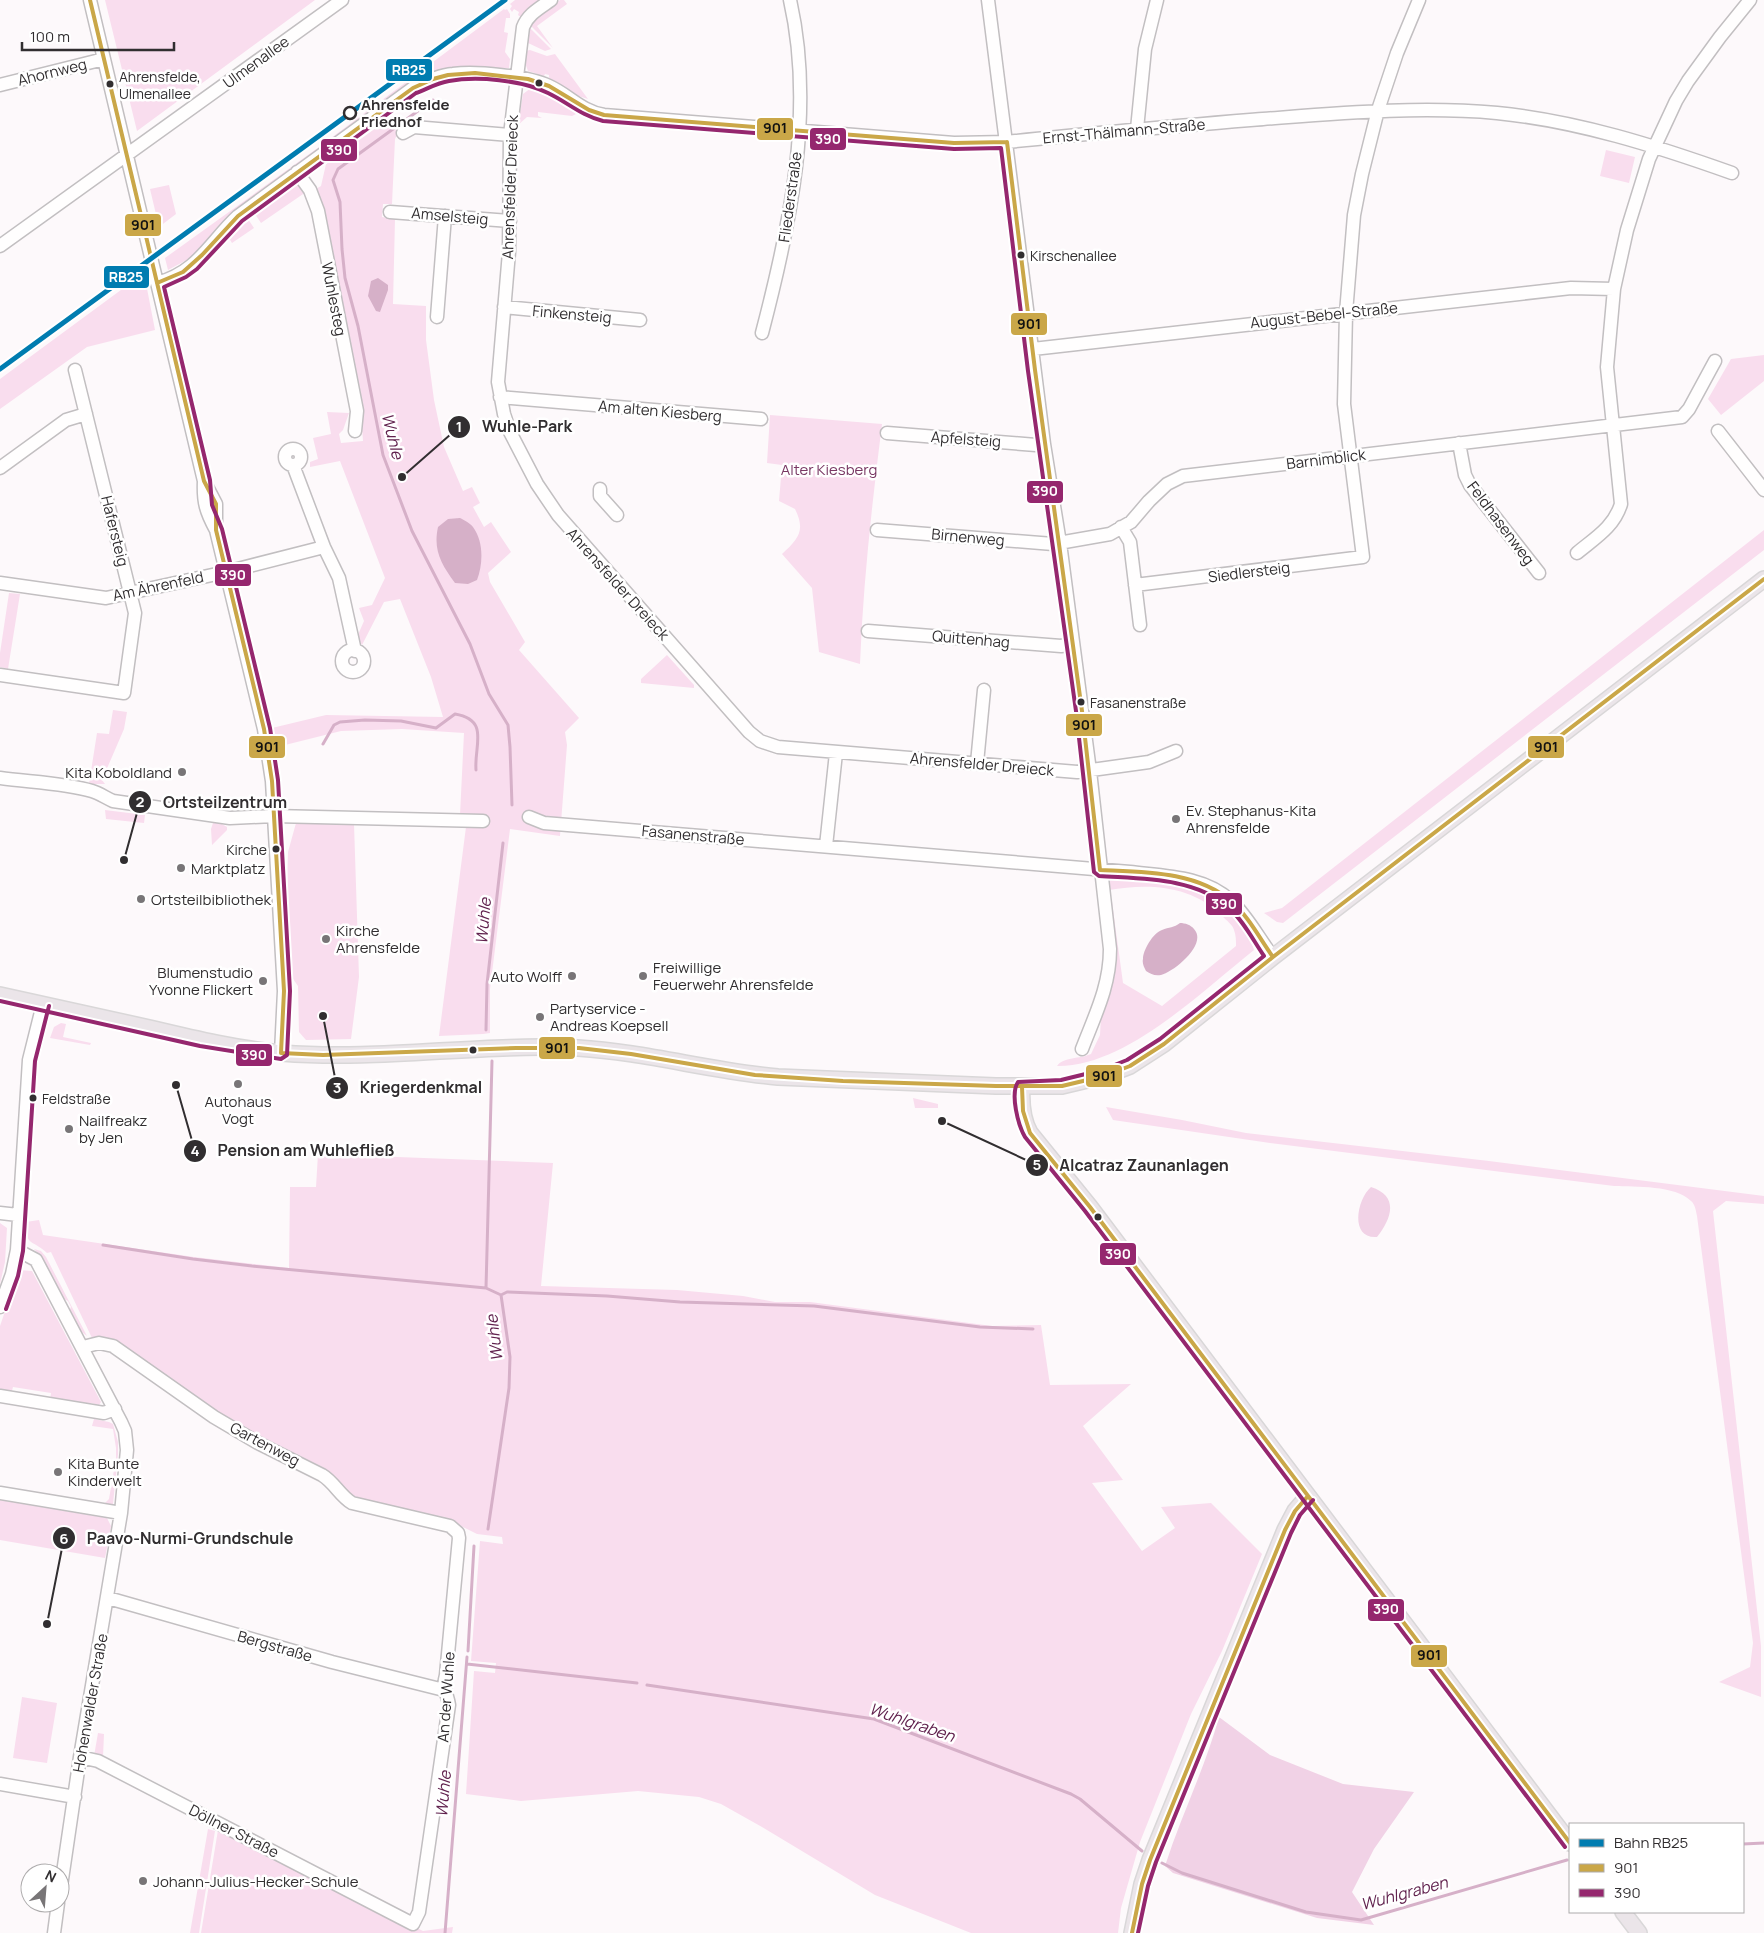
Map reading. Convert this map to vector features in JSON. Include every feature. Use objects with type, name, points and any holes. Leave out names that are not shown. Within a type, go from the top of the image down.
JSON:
[{"type":"main road","points":[[0,995],[201,1040],[281,1053],[323,1055],[516,1048],[579,1048],[778,1077],[1022,1087],[1062,1086],[1104,1076],[1130,1066],[1164,1044],[1272,957],[1764,579]]},
{"type":"main road","points":[[1022,1087],[1025,1124],[1030,1133],[1090,1207],[1569,1842]]},
{"type":"main road","points":[[1132,1933],[1142,1884],[1150,1860],[1285,1530],[1295,1511],[1308,1496]]},
{"type":"main road","points":[[1624,1913],[1639,1933]]},
{"type":"street","points":[[90,0],[204,481],[203,498],[207,514],[216,530],[264,730],[272,781],[284,991],[281,1053]]},
{"type":"street","name":"Ulmenallee","points":[[0,246],[342,0]]},
{"type":"street","name":"Ahrensfelder Dreieck","points":[[551,0],[532,14],[525,22],[517,78],[510,135],[510,221],[498,382],[500,397],[510,432],[537,484],[558,515],[749,732],[770,746],[1077,772],[1149,762],[1176,750]]},
{"type":"street","name":"Fliederstraße","points":[[762,333],[783,248],[799,131],[799,74],[790,0]]},
{"type":"street","points":[[988,0],[1044,444],[1060,543],[1090,771],[1110,949],[1110,970],[1082,1050]]},
{"type":"street","points":[[1137,129],[1145,49],[1157,0]]},
{"type":"street","points":[[1350,456],[1344,404],[1346,313],[1354,215],[1378,110],[1397,53],[1419,0]]},
{"type":"street","points":[[1577,553],[1610,527],[1617,516],[1621,504],[1608,367],[1614,289],[1626,230],[1644,172],[1654,146],[1688,81],[1750,0]]},
{"type":"street","name":"Ahornweg","points":[[0,85],[104,59]]},
{"type":"street","name":"Ernst-Thälmann-Straße","points":[[157,283],[175,277],[192,265],[207,252],[238,216],[413,88],[433,79],[452,74],[478,73],[539,82],[550,86],[578,105],[599,114],[954,143],[1007,142],[1137,129],[1378,110],[1446,109],[1499,113],[1579,127],[1654,146],[1732,173]]},
{"type":"street","points":[[403,133],[414,127],[510,135]]},
{"type":"street","name":"Wuhlesteg","points":[[297,172],[310,190],[318,211],[356,411],[355,431]]},
{"type":"street","name":"Amselsteig","points":[[390,212],[510,221]]},
{"type":"street","points":[[437,317],[445,216]]},
{"type":"street","name":"August-Bebel-Straße","points":[[1033,348],[1571,288],[1614,289]]},
{"type":"street","name":"Finkensteig","points":[[504,307],[640,320]]},
{"type":"street","name":"Barnimblick","points":[[1060,543],[1110,534],[1131,522],[1167,484],[1183,476],[1682,417],[1689,410],[1715,360]]},
{"type":"street","name":"Hafersteig","points":[[0,675],[124,693],[135,613],[75,370]]},
{"type":"street","name":"Am alten Kiesberg","points":[[500,397],[761,420]]},
{"type":"street","points":[[0,468],[66,420],[86,414]]},
{"type":"street","points":[[1718,431],[1764,490]]},
{"type":"street","name":"Apfelsteig","points":[[887,434],[1036,445],[1044,444]]},
{"type":"street","name":"Feldhasenweg","points":[[1459,443],[1465,475],[1470,485],[1539,573]]},
{"type":"street","name":"Siedlersteig","points":[[1135,585],[1363,558],[1350,456]]},
{"type":"street","points":[[293,465],[324,547],[340,582],[356,651]]},
{"type":"street","points":[[600,489],[600,496],[617,516]]},
{"type":"street","points":[[1121,527],[1130,542],[1140,625]]},
{"type":"street","name":"Birnenweg","points":[[877,530],[1060,543]]},
{"type":"street","name":"Am Ährenfeld","points":[[0,583],[106,598],[226,572],[324,547]]},
{"type":"street","name":"Quittenhag","points":[[868,631],[1061,646],[1073,644]]},
{"type":"street","points":[[977,763],[984,690]]},
{"type":"street","points":[[826,846],[836,753]]},
{"type":"street","points":[[0,778],[95,791],[113,801],[230,818],[274,816],[483,821]]},
{"type":"street","name":"Fasanenstraße","points":[[529,817],[544,823],[1130,872],[1190,880],[1210,887],[1232,902],[1272,957]]},
{"type":"street","points":[[0,1307],[12,1274],[16,1250],[29,1060],[43,1004]]},
{"type":"street","points":[[0,1213],[18,1212]]},
{"type":"street","name":"Hohenwalder Straße","points":[[16,1250],[36,1260],[115,1409],[125,1431],[127,1450],[121,1513],[80,1757],[65,1863]]},
{"type":"street","name":"Gartenweg","points":[[83,1347],[98,1343],[113,1346],[209,1413],[255,1441],[322,1474],[331,1481],[346,1500],[352,1503],[442,1524],[454,1529]]},
{"type":"street","points":[[0,1396],[104,1413],[115,1409]]},
{"type":"street","points":[[0,1493],[121,1513]]},
{"type":"street","name":"An der Wuhle","points":[[413,1924],[420,1907],[449,1704],[444,1690],[459,1538],[458,1533],[454,1529]]},
{"type":"street","name":"Bergstraße","points":[[108,1598],[323,1660],[444,1690]]},
{"type":"street","name":"Döllner Straße","points":[[80,1757],[98,1761],[413,1924]]},
{"type":"street","points":[[0,1784],[75,1797]]},
{"type":"street","points":[[54,1933],[57,1913]]},
{"type":"green space","points":[[105,0],[315,0],[137,131]]},
{"type":"green space","points":[[515,0],[546,0],[522,18],[518,15],[519,12],[514,9],[512,12],[510,9],[512,6],[510,4]]},
{"type":"green space","points":[[560,0],[564,0],[567,4],[537,26],[553,48],[531,26],[539,16]]},
{"type":"green space","points":[[504,9],[507,9],[510,14],[510,18],[506,18],[504,32],[508,33],[505,52],[510,59],[509,68],[439,72],[194,256],[168,270],[165,258],[319,147]]},
{"type":"green space","points":[[530,28],[551,49],[545,51],[526,42]]},
{"type":"green space","points":[[530,50],[547,56],[555,54],[588,99],[575,95],[549,78],[549,75],[545,74],[544,76],[528,71],[524,60],[525,51]]},
{"type":"green space","points":[[531,88],[555,98],[567,105],[576,114],[572,116],[538,112],[538,116],[542,118],[527,117],[518,125],[523,94]]},
{"type":"green space","points":[[394,115],[401,126],[395,139],[392,204],[383,204],[382,217],[395,219],[393,304],[426,306],[426,340],[434,400],[444,447],[463,491],[472,487],[480,503],[473,507],[484,527],[491,522],[511,552],[488,573],[490,582],[525,642],[519,650],[579,718],[565,732],[567,745],[560,836],[510,829],[490,989],[490,1033],[483,1034],[439,1036],[466,827],[483,828],[483,815],[460,815],[464,733],[402,729],[341,731],[277,747],[272,728],[326,715],[443,717],[431,677],[400,599],[384,602],[362,645],[357,637],[364,621],[359,608],[372,605],[385,578],[340,461],[310,467],[310,462],[318,459],[313,438],[331,434],[327,412],[349,413],[343,430],[339,434],[341,443],[363,441],[361,414],[314,190],[321,186],[326,164]]},
{"type":"green space","points":[[1606,150],[1635,157],[1629,183],[1600,176]]},
{"type":"green space","points":[[297,178],[306,192],[261,223],[253,211]]},
{"type":"green space","points":[[169,185],[176,214],[159,227],[150,189]]},
{"type":"green space","points":[[246,216],[254,228],[232,243],[227,235]]},
{"type":"green space","points":[[144,273],[155,330],[87,347],[0,409],[0,379]]},
{"type":"green space","points":[[1764,355],[1764,381],[1721,415],[1708,399],[1731,359]]},
{"type":"green space","name":"Alter Kiesberg","points":[[770,415],[882,424],[868,544],[860,664],[819,652],[812,588],[782,554],[799,534],[800,523],[795,509],[779,501],[782,465],[767,463]]},
{"type":"green space","points":[[1764,530],[1764,550],[1283,923],[1277,922],[1264,913],[1282,908]]},
{"type":"green space","points":[[9,593],[20,594],[8,669],[0,667],[0,653]]},
{"type":"green space","points":[[667,655],[694,685],[694,688],[641,683],[641,679]]},
{"type":"green space","points":[[113,710],[127,712],[124,729],[102,780],[105,784],[89,784],[97,733],[109,734]]},
{"type":"green space","points":[[105,810],[145,815],[144,823],[106,819]]},
{"type":"green space","points":[[213,823],[220,823],[227,827],[227,830],[212,845],[211,829]]},
{"type":"green space","points":[[296,823],[354,824],[359,977],[351,1039],[306,1040],[299,1032],[298,986],[291,976],[287,905],[288,852]]},
{"type":"green space","points":[[1108,876],[1176,883],[1205,894],[1219,904],[1243,928],[1254,950],[1187,1005],[1136,1041],[1110,1054],[1083,1063],[1057,1066],[1063,1061],[1091,1054],[1100,1035],[1107,903],[1112,902],[1123,983],[1162,1006],[1236,946],[1235,934],[1231,924],[1210,906],[1197,898],[1183,892],[1154,887],[1109,890],[1106,882]]},
{"type":"green space","points":[[61,1023],[66,1024],[63,1037],[91,1043],[90,1045],[50,1038],[54,1027]]},
{"type":"green space","points":[[913,1098],[938,1104],[938,1108],[915,1108]]},
{"type":"green space","points":[[1106,1107],[1246,1133],[1489,1161],[1764,1196],[1764,1204],[1726,1201],[1713,1211],[1761,1646],[1761,1697],[1719,1682],[1750,1667],[1753,1643],[1697,1216],[1691,1201],[1684,1196],[1665,1189],[1614,1186],[1270,1143],[1113,1120]]},
{"type":"green space","points":[[318,1154],[553,1163],[541,1286],[677,1290],[743,1296],[775,1302],[810,1302],[992,1326],[1041,1325],[1050,1385],[1131,1384],[1083,1426],[1123,1480],[1092,1483],[1142,1551],[1175,1528],[1161,1507],[1211,1503],[1262,1554],[1222,1651],[1191,1714],[1140,1842],[1121,1908],[1118,1933],[971,1933],[875,1895],[721,1804],[699,1797],[638,1791],[521,1801],[466,1794],[474,1671],[495,1673],[496,1663],[471,1661],[480,1541],[503,1544],[502,1537],[477,1534],[463,1527],[357,1501],[105,1341],[92,1338],[51,1252],[47,1253],[31,1242],[27,1235],[26,1222],[39,1220],[43,1235],[194,1257],[289,1268],[290,1187],[316,1187]]},
{"type":"green space","points":[[0,1223],[7,1228],[5,1262],[0,1284]]},
{"type":"green space","points":[[34,1249],[41,1251],[46,1257],[87,1336],[79,1330],[69,1311],[71,1307],[68,1301],[62,1298],[41,1257]]},
{"type":"green space","points":[[19,1270],[32,1271],[101,1402],[99,1405],[91,1403],[90,1407],[50,1400],[51,1393],[13,1387],[11,1394],[0,1392],[0,1326]]},
{"type":"green space","points":[[94,1419],[113,1424],[118,1442],[113,1504],[109,1506],[0,1489],[0,1486],[105,1503],[109,1499],[116,1448],[113,1429],[92,1426]]},
{"type":"green space","points":[[0,1500],[107,1518],[111,1526],[105,1558],[0,1540]]},
{"type":"green space","points":[[22,1697],[57,1703],[47,1763],[13,1758]]},
{"type":"green space","points":[[98,1733],[104,1734],[103,1757],[94,1756]]},
{"type":"green space","points":[[208,1829],[215,1831],[199,1933],[190,1933]]},
{"type":"green space","points":[[218,1830],[423,1931],[453,1927],[452,1933],[201,1933]]},
{"type":"shaded area","points":[[378,278],[388,285],[380,312],[376,311],[368,296],[371,281]]},
{"type":"shaded area","points":[[460,518],[473,527],[481,546],[481,560],[477,580],[468,584],[455,583],[442,563],[437,550],[438,527],[448,519]]},
{"type":"shaded area","points":[[1180,923],[1191,926],[1197,935],[1197,942],[1193,949],[1181,963],[1167,973],[1156,975],[1146,971],[1143,964],[1143,955],[1152,938],[1159,932]]},
{"type":"shaded area","points":[[1371,1187],[1386,1196],[1390,1208],[1386,1222],[1377,1237],[1368,1236],[1362,1232],[1358,1217],[1362,1200]]},
{"type":"shaded area","points":[[1219,1717],[1270,1755],[1343,1784],[1414,1792],[1374,1849],[1352,1892],[1374,1925],[1317,1918],[1173,1873],[1165,1866],[1207,1755]]},
{"type":"waterway","name":"Wuhle","points":[[433,100],[338,169],[333,180],[340,202],[345,278],[358,326],[383,455],[412,531],[470,644],[489,694],[508,725],[512,805]]},
{"type":"waterway","points":[[323,744],[334,725],[340,722],[365,720],[401,721],[436,728],[455,714],[466,717],[473,722],[476,728],[478,735],[476,770]]},
{"type":"waterway","name":"Wuhle","points":[[486,1030],[487,984],[503,843]]},
{"type":"waterway","name":"Wuhle","points":[[488,1529],[509,1388],[510,1357],[501,1295],[486,1288],[492,1061]]},
{"type":"waterway","points":[[103,1245],[252,1266],[486,1288]]},
{"type":"waterway","points":[[501,1295],[507,1292],[607,1296],[680,1302],[814,1306],[980,1327],[1033,1329]]},
{"type":"waterway","name":"Wuhle","points":[[468,1651],[474,1546]]},
{"type":"waterway","name":"Wuhle","points":[[445,1933],[467,1657]]},
{"type":"waterway","name":"Wuhlgraben","points":[[467,1664],[637,1683]]},
{"type":"waterway","name":"Wuhlgraben","points":[[647,1685],[874,1719],[1071,1794],[1080,1799],[1142,1851]]},
{"type":"waterway","name":"Wuhlgraben","points":[[1744,1844],[1764,1843]]},
{"type":"waterway","name":"Wuhlgraben","points":[[1162,1863],[1182,1873],[1306,1912],[1361,1920],[1567,1860]]},
{"type":"rail line","name":"RB25","points":[[0,369],[505,0]]},
{"type":"transit line","name":"901","points":[[90,0],[204,481],[216,504],[216,530],[264,729],[272,781],[284,991],[281,1053]]},
{"type":"transit line","name":"901","points":[[157,283],[183,272],[202,255],[238,216],[413,88],[448,75],[475,73],[528,79],[549,86],[589,110],[604,115],[954,143],[1007,142]]},
{"type":"transit line","name":"390","points":[[0,1001],[200,1046],[281,1059],[287,1055],[290,991],[278,780],[270,728],[222,529],[212,505],[210,480],[164,287],[186,277],[197,269],[242,221],[416,93],[449,81],[486,79],[526,85],[548,93],[581,112],[603,121],[954,149],[1001,148],[1028,371],[1076,711],[1094,872],[1099,876],[1166,881],[1199,890],[1214,897],[1228,907],[1238,918],[1264,956],[1160,1039],[1127,1060],[1102,1070],[1061,1080],[1018,1082],[1015,1102],[1020,1125],[1025,1137],[1085,1211],[1565,1847]]},
{"type":"transit line","name":"901","points":[[1007,142],[1035,370],[1082,711],[1100,870]]},
{"type":"transit line","name":"901","points":[[281,1053],[323,1055],[516,1048],[579,1048],[631,1054],[755,1075],[843,1081],[996,1086],[1062,1086],[1104,1076],[1130,1066],[1164,1044],[1273,957],[1764,579]]},
{"type":"transit line","name":"901","points":[[1100,870],[1169,875],[1203,884],[1232,902],[1244,914],[1273,957]]},
{"type":"transit line","name":"390","points":[[6,1309],[18,1276],[23,1251],[35,1061],[49,1006]]},
{"type":"transit line","name":"901","points":[[1022,1087],[1023,1111],[1030,1133],[1090,1207],[1569,1842]]},
{"type":"transit line","name":"901","points":[[1132,1933],[1142,1884],[1150,1860],[1285,1530],[1295,1511],[1308,1496]]},
{"type":"transit line","name":"390","points":[[1138,1933],[1148,1886],[1156,1862],[1291,1533],[1300,1515],[1313,1500]]},
{"type":"place","name":"Ahrensfelde, Ulmenallee","points":[[110,84]]},
{"type":"place","name":"Ahrensfelde Friedhof","points":[[350,113]]},
{"type":"place","name":"Kirschenallee","points":[[1021,255]]},
{"type":"place","name":"Wuhle-Park","points":[[402,477]]},
{"type":"place","name":"Fasanenstraße","points":[[1081,702]]},
{"type":"place","name":"Kita Koboldland","points":[[182,772]]},
{"type":"place","name":"Ev. Stephanus-Kita Ahrensfelde","points":[[1176,819]]},
{"type":"place","name":"Kirche","points":[[276,849]]},
{"type":"place","name":"Ortsteilzentrum","points":[[124,860]]},
{"type":"place","name":"Marktplatz","points":[[181,868]]},
{"type":"place","name":"Ortsteilbibliothek","points":[[141,899]]},
{"type":"place","name":"Kirche Ahrensfelde","points":[[326,939]]},
{"type":"place","name":"Auto Wolff","points":[[572,976]]},
{"type":"place","name":"Freiwillige Feuerwehr Ahrensfelde","points":[[643,976]]},
{"type":"place","name":"Blumenstudio Yvonne Flickert","points":[[263,981]]},
{"type":"place","name":"Kriegerdenkmal","points":[[323,1016]]},
{"type":"place","name":"Partyservice - Andreas Koepsell","points":[[540,1017]]},
{"type":"place","name":"Autohaus Vogt","points":[[238,1084]]},
{"type":"place","name":"Pension am Wuhlefließ","points":[[176,1085]]},
{"type":"place","name":"Feldstraße","points":[[33,1098]]},
{"type":"place","name":"Alcatraz Zaunanlagen","points":[[942,1121]]},
{"type":"place","name":"Nailfreakz by Jen","points":[[69,1129]]},
{"type":"place","name":"Kita Bunte Kinderwelt","points":[[58,1472]]},
{"type":"place","name":"Paavo-Nurmi-Grundschule","points":[[47,1624]]},
{"type":"place","name":"Johann-Julius-Hecker-Schule","points":[[143,1881]]}]
